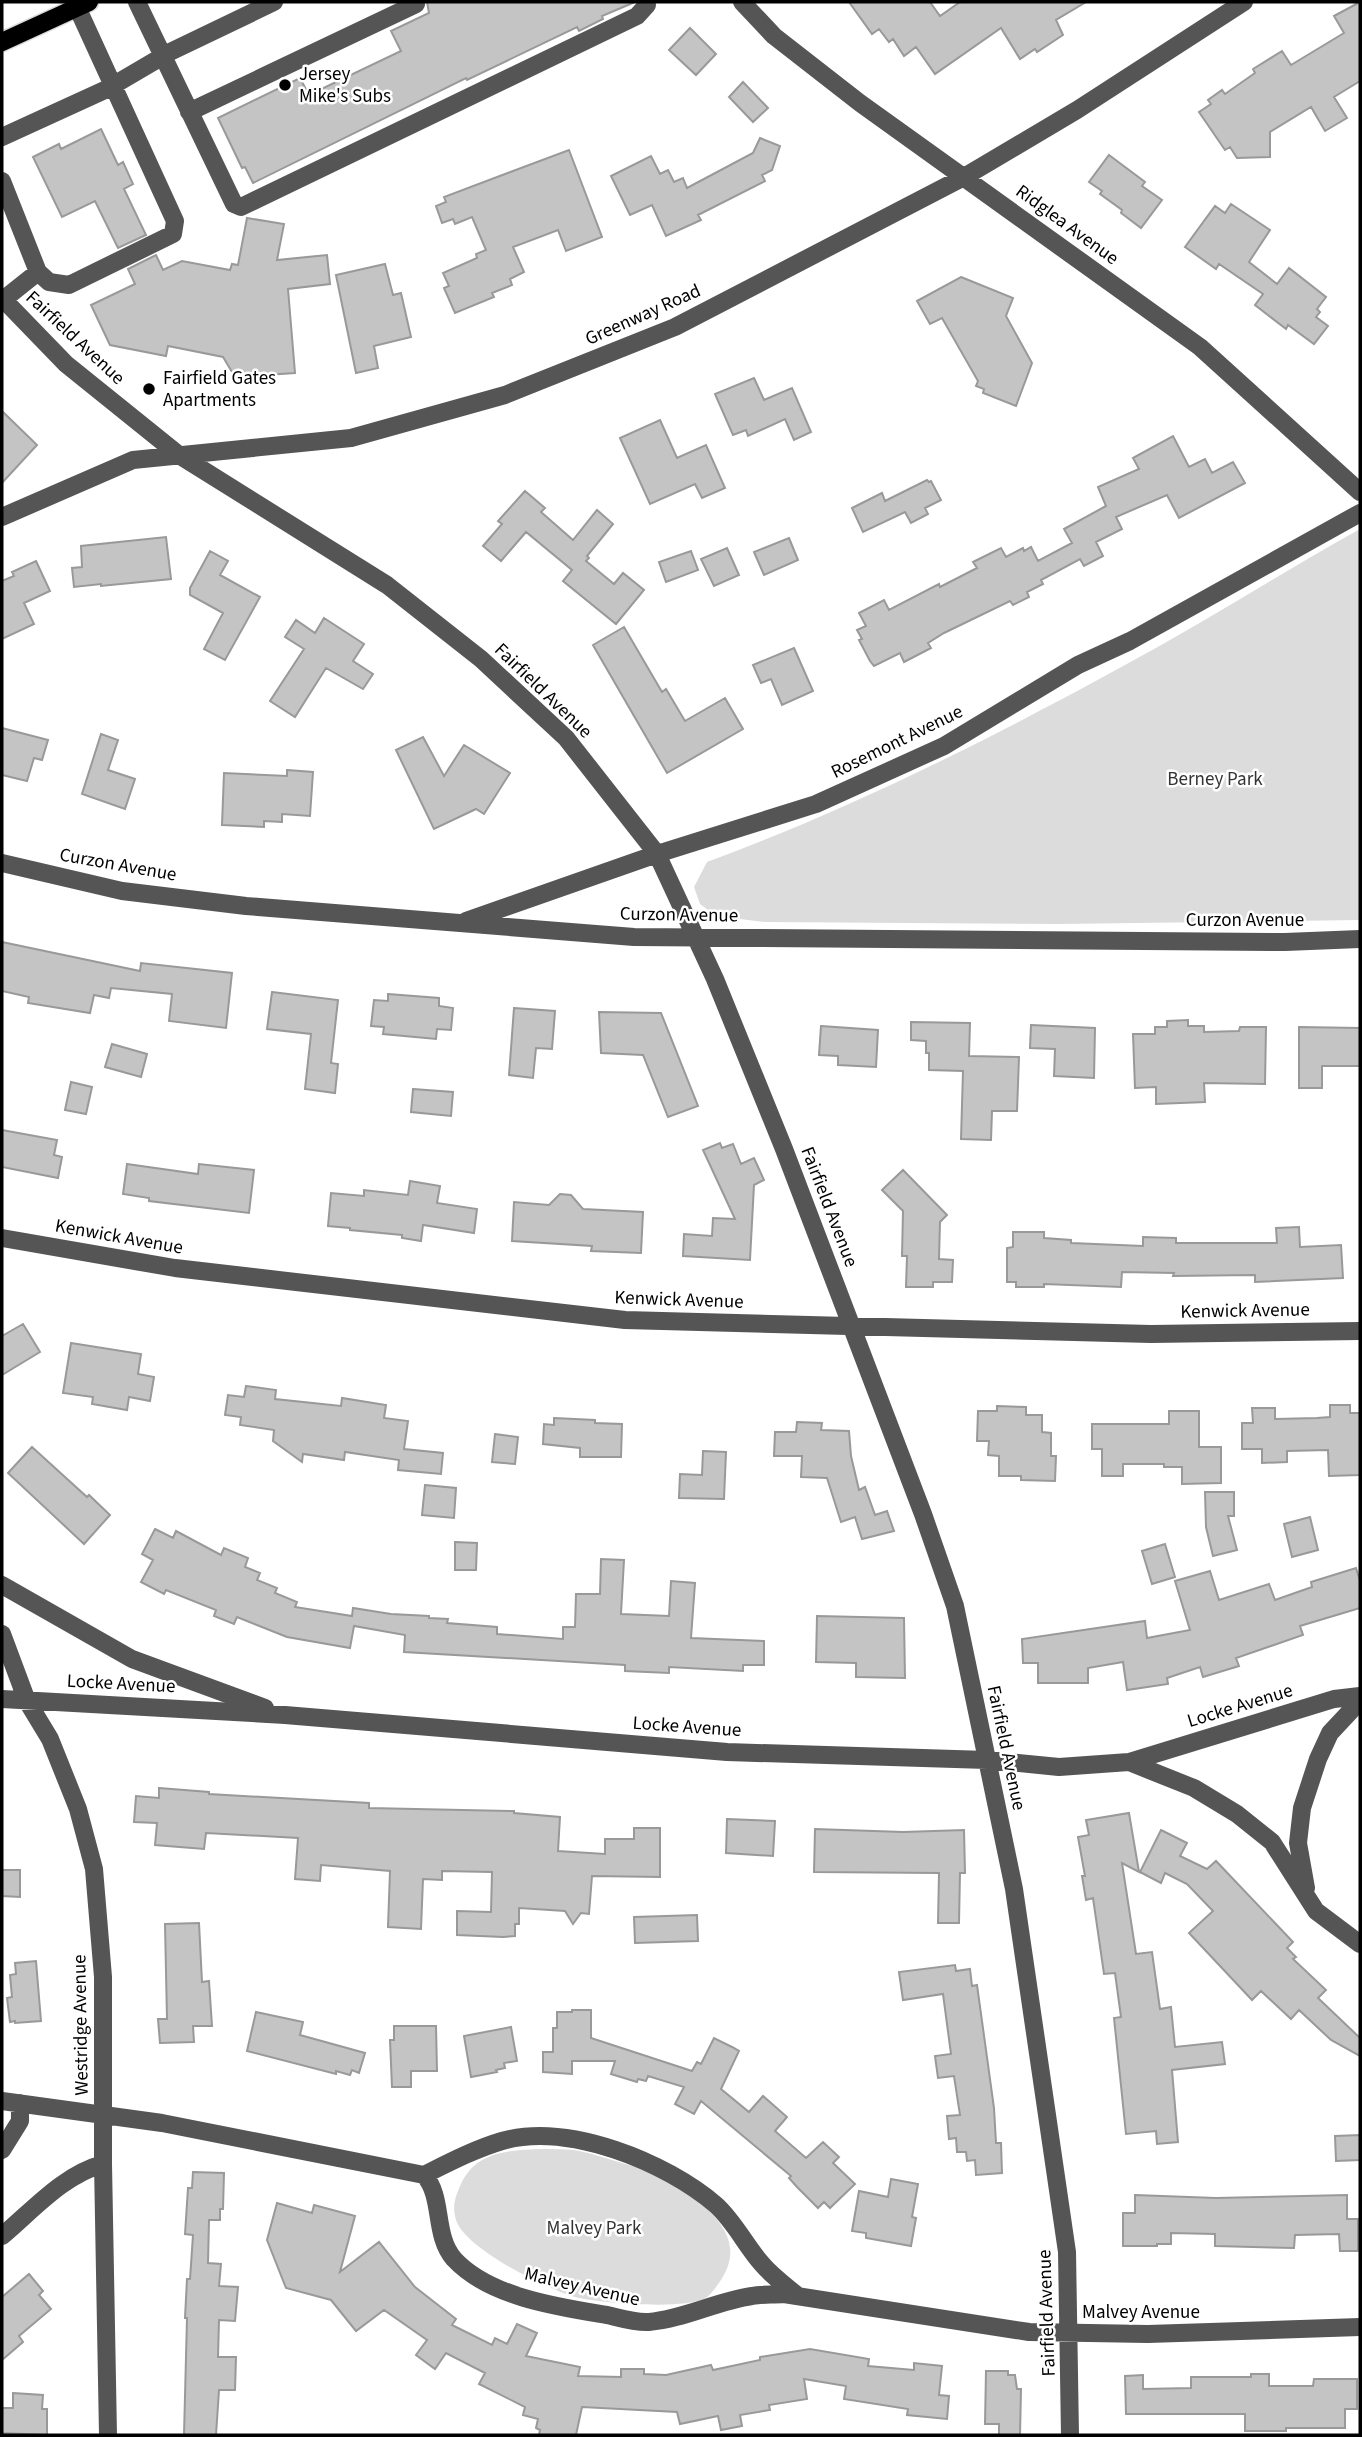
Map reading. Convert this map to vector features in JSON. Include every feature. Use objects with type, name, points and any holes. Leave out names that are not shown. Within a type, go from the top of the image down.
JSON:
[{"type":"main road","points":[[2,42],[83,4]]},
{"type":"street","points":[[137,2],[234,204],[241,207],[637,16],[649,3]]},
{"type":"street","points":[[2,137],[113,85],[163,56],[274,2]]},
{"type":"street","points":[[189,112],[416,4],[415,2]]},
{"type":"street","name":"Ridglea Avenue","points":[[742,2],[774,36],[860,103],[1200,347],[1360,492]]},
{"type":"street","name":"Greenway Road","points":[[2,517],[133,460],[351,438],[505,395],[675,327],[964,177],[1077,110],[1244,2]]},
{"type":"street","points":[[2,181],[38,272],[49,282],[69,285],[173,234],[175,221],[113,85],[83,4]]},
{"type":"street","points":[[2,299],[38,272]]},
{"type":"street","name":"Fairfield Avenue","points":[[2,299],[66,364],[179,455],[387,585],[481,659],[566,738],[657,854],[696,937],[784,1149],[923,1514],[955,1606],[1014,1889],[1068,2252],[1070,2435]]},
{"type":"street","name":"Rosemont Avenue","points":[[460,923],[657,854],[816,804],[944,746],[1079,665],[1130,641],[1360,513]]},
{"type":"street","name":"Curzon Avenue","points":[[2,863],[122,891],[246,906],[634,937],[1285,942],[1360,939]]},
{"type":"street","name":"Kenwick Avenue","points":[[2,1238],[175,1268],[625,1321],[1151,1334],[1360,1331]]},
{"type":"street","points":[[2,1585],[131,1660],[285,1715]]},
{"type":"street","name":"Westridge Avenue","points":[[2,1634],[27,1701],[50,1739],[78,1809],[94,1869],[103,1977],[108,2435]]},
{"type":"street","name":"Locke Avenue","points":[[2,1699],[285,1715],[727,1752],[987,1760],[1059,1767],[1129,1762],[1334,1699],[1360,1696]]},
{"type":"street","points":[[1307,1895],[1298,1843],[1301,1808],[1330,1734],[1360,1701]]},
{"type":"street","points":[[1129,1762],[1194,1788],[1237,1814],[1272,1842],[1316,1911],[1360,1944]]},
{"type":"street","points":[[2,2101],[162,2123],[424,2175],[466,2154],[505,2140],[544,2136],[569,2137],[608,2147],[671,2174],[717,2206],[764,2267],[798,2296]]},
{"type":"street","points":[[2,2150],[20,2121],[20,2103]]},
{"type":"street","points":[[2,2236],[65,2182],[84,2169],[103,2164]]},
{"type":"street","name":"Malvey Avenue","points":[[424,2175],[432,2184],[440,2230],[452,2256],[465,2269],[497,2287],[543,2303],[646,2322],[676,2317],[751,2296],[784,2294],[1029,2332],[1148,2334],[1360,2327]]},
{"type":"green space","name":"Berney Park","points":[[1360,529],[1360,920],[1060,924],[765,922],[716,916],[700,904],[694,887],[707,862],[867,796],[971,746],[1155,649]]},
{"type":"green space","name":"Malvey Park","points":[[518,2150],[583,2152],[669,2174],[680,2180],[709,2210],[729,2240],[729,2262],[713,2291],[706,2298],[695,2302],[663,2305],[579,2298],[530,2278],[491,2256],[475,2243],[456,2220],[454,2210],[457,2193],[467,2173],[495,2155]]},
{"type":"building","points":[[427,2],[635,2],[602,16],[603,19],[579,31],[577,27],[467,80],[466,78],[253,183],[245,167],[242,168],[218,118],[300,78],[309,95],[401,51],[391,31],[429,13]]},
{"type":"building","points":[[849,2],[930,2],[940,16],[960,2],[1086,2],[1056,20],[1063,35],[1037,52],[1035,49],[1020,59],[1001,28],[935,74],[916,47],[904,56],[893,39],[889,42],[879,29],[872,34]]},
{"type":"building","points":[[1360,2],[1360,81],[1334,97],[1347,118],[1325,131],[1311,107],[1270,132],[1270,157],[1237,158],[1230,147],[1225,150],[1199,112],[1211,104],[1208,100],[1222,90],[1225,94],[1255,73],[1253,69],[1282,51],[1291,65],[1344,33],[1334,16]]},
{"type":"building","points":[[690,28],[716,54],[696,75],[669,50]]},
{"type":"building","points":[[743,82],[768,108],[753,122],[729,97]]},
{"type":"building","points":[[101,129],[118,165],[123,162],[133,184],[124,189],[146,235],[118,248],[95,201],[62,217],[33,157],[59,144],[61,149]]},
{"type":"building","points":[[760,138],[780,146],[772,170],[762,175],[765,181],[698,215],[701,220],[666,236],[652,205],[630,215],[611,176],[651,156],[660,174],[668,170],[674,182],[683,178],[687,188],[753,153]]},
{"type":"building","points":[[569,150],[602,237],[566,251],[558,230],[513,247],[524,272],[510,279],[512,285],[492,293],[494,297],[455,313],[444,288],[449,286],[443,273],[477,258],[476,254],[486,250],[472,217],[455,224],[453,219],[442,223],[436,206],[446,202],[444,197]]},
{"type":"building","points":[[1109,155],[1145,182],[1142,186],[1162,200],[1141,228],[1089,182]]},
{"type":"building","points":[[1231,204],[1270,230],[1249,262],[1277,284],[1289,268],[1326,297],[1317,309],[1320,312],[1316,317],[1328,326],[1314,344],[1288,325],[1286,329],[1255,305],[1263,294],[1219,264],[1216,269],[1185,247],[1215,206],[1225,213]]},
{"type":"building","points":[[247,218],[284,224],[277,260],[327,255],[330,284],[288,289],[295,373],[235,377],[223,357],[168,346],[166,356],[110,345],[91,305],[135,284],[128,269],[156,255],[163,270],[182,261],[230,270],[232,264],[238,265]]},
{"type":"building","points":[[385,264],[393,295],[401,293],[411,337],[374,346],[378,368],[356,373],[336,275]]},
{"type":"building","points":[[961,277],[1013,298],[1006,316],[1032,363],[1016,406],[983,393],[984,389],[976,386],[978,381],[942,318],[930,324],[917,301]]},
{"type":"building","points":[[754,378],[764,400],[792,388],[811,432],[794,440],[785,419],[748,436],[746,430],[733,435],[715,394]]},
{"type":"building","points":[[2,411],[37,445],[2,483]]},
{"type":"building","points":[[660,420],[677,458],[706,445],[725,488],[702,498],[695,484],[650,504],[620,438]]},
{"type":"building","points":[[1173,436],[1189,467],[1205,459],[1212,473],[1233,462],[1245,483],[1179,518],[1167,495],[1116,517],[1122,529],[1096,542],[1103,556],[1084,566],[1080,559],[1041,580],[1043,584],[1027,592],[1029,597],[1013,605],[1010,601],[944,633],[928,643],[931,648],[904,662],[900,653],[874,666],[870,661],[859,640],[862,639],[857,630],[866,626],[859,613],[884,600],[889,610],[939,584],[940,587],[977,568],[973,562],[1001,548],[1006,557],[1031,547],[1038,561],[1072,543],[1064,529],[1106,506],[1098,487],[1139,469],[1133,458]]},
{"type":"building","points":[[927,480],[931,481],[941,500],[925,508],[928,514],[911,523],[905,512],[863,532],[852,508],[882,493],[885,501]]},
{"type":"building","points":[[525,491],[545,508],[541,512],[573,540],[597,510],[613,524],[587,556],[589,558],[586,561],[614,584],[623,573],[644,590],[616,624],[563,581],[572,570],[526,532],[501,561],[483,546],[502,524],[498,521]]},
{"type":"building","points":[[166,537],[171,579],[74,587],[72,568],[82,567],[81,546]]},
{"type":"building","points":[[789,538],[798,560],[764,575],[754,552]]},
{"type":"building","points":[[727,548],[739,575],[714,586],[701,559]]},
{"type":"building","points":[[210,551],[228,561],[220,575],[260,597],[225,660],[204,649],[223,613],[190,595],[190,588]]},
{"type":"building","points":[[691,551],[698,570],[666,582],[659,562]]},
{"type":"building","points":[[36,561],[50,591],[24,603],[34,624],[2,639],[2,581],[14,576],[12,572]]},
{"type":"building","points":[[324,618],[364,644],[353,661],[373,674],[363,689],[326,668],[295,717],[270,701],[304,649],[285,637],[296,620],[315,633]]},
{"type":"building","points":[[624,627],[662,692],[666,689],[685,721],[725,698],[743,729],[667,773],[593,645]]},
{"type":"building","points":[[794,648],[813,691],[782,705],[771,679],[761,683],[753,665]]},
{"type":"building","points":[[2,728],[48,740],[42,760],[34,758],[27,781],[2,775]]},
{"type":"building","points":[[101,734],[118,740],[108,770],[135,779],[125,809],[82,794]]},
{"type":"building","points":[[423,737],[444,776],[464,745],[510,773],[484,814],[476,809],[434,829],[396,750]]},
{"type":"building","points":[[287,770],[313,772],[310,816],[282,814],[282,822],[264,821],[264,827],[222,825],[224,773],[287,776]]},
{"type":"building","points":[[2,942],[140,971],[141,963],[232,973],[226,1028],[169,1021],[172,994],[111,988],[109,998],[94,995],[90,1013],[28,1003],[29,997],[2,991]]},
{"type":"building","points":[[272,992],[338,1000],[331,1063],[338,1064],[335,1093],[305,1089],[311,1034],[267,1029]]},
{"type":"building","points":[[388,994],[439,998],[439,1006],[453,1008],[451,1030],[437,1029],[436,1039],[383,1034],[384,1027],[371,1026],[374,1000],[388,1001]]},
{"type":"building","points":[[514,1008],[555,1011],[552,1049],[536,1048],[533,1078],[509,1075]]},
{"type":"building","points":[[599,1012],[661,1013],[698,1106],[668,1117],[643,1055],[601,1053]]},
{"type":"building","points":[[1188,1020],[1188,1026],[1204,1026],[1204,1032],[1266,1027],[1265,1084],[1204,1083],[1205,1102],[1156,1104],[1156,1087],[1135,1088],[1133,1034],[1155,1034],[1155,1027],[1167,1027],[1167,1021]]},
{"type":"building","points":[[911,1022],[970,1023],[969,1056],[1019,1057],[1017,1111],[992,1111],[991,1140],[961,1139],[963,1071],[929,1070],[926,1041],[911,1040]]},
{"type":"building","points":[[1031,1025],[1095,1028],[1094,1078],[1054,1076],[1055,1049],[1030,1048]]},
{"type":"building","points":[[821,1026],[878,1030],[876,1067],[838,1065],[838,1056],[819,1055]]},
{"type":"building","points":[[1299,1027],[1360,1028],[1360,1066],[1322,1066],[1322,1088],[1299,1088]]},
{"type":"building","points":[[112,1044],[147,1054],[141,1077],[105,1067]]},
{"type":"building","points":[[71,1082],[92,1087],[86,1114],[65,1110]]},
{"type":"building","points":[[413,1089],[453,1092],[451,1116],[411,1112]]},
{"type":"building","points":[[2,1130],[57,1140],[54,1155],[62,1157],[58,1178],[2,1167]]},
{"type":"building","points":[[720,1143],[722,1148],[733,1144],[741,1164],[754,1158],[764,1180],[754,1185],[750,1260],[683,1256],[684,1234],[712,1236],[713,1218],[735,1219],[703,1150]]},
{"type":"building","points":[[127,1164],[198,1174],[199,1164],[254,1170],[249,1213],[149,1201],[149,1198],[123,1194]]},
{"type":"building","points":[[903,1170],[947,1215],[940,1222],[939,1259],[953,1260],[952,1282],[933,1282],[933,1287],[906,1287],[907,1256],[902,1256],[903,1211],[882,1190]]},
{"type":"building","points":[[410,1181],[440,1186],[437,1203],[477,1209],[474,1233],[423,1225],[421,1241],[402,1238],[402,1235],[328,1226],[331,1193],[364,1196],[364,1190],[408,1195]]},
{"type":"building","points":[[560,1194],[571,1195],[583,1209],[643,1212],[641,1253],[591,1251],[592,1246],[512,1241],[514,1202],[549,1205]]},
{"type":"building","points":[[1299,1227],[1300,1247],[1341,1245],[1343,1278],[1255,1282],[1255,1275],[1173,1276],[1174,1273],[1122,1272],[1121,1287],[1044,1284],[1044,1287],[1016,1287],[1016,1282],[1007,1282],[1007,1248],[1013,1247],[1013,1232],[1044,1232],[1044,1238],[1071,1240],[1071,1243],[1143,1246],[1143,1237],[1176,1238],[1176,1243],[1277,1243],[1276,1228]]},
{"type":"building","points":[[23,1324],[40,1352],[2,1375],[2,1336]]},
{"type":"building","points":[[71,1343],[141,1354],[138,1374],[154,1377],[150,1401],[129,1397],[127,1410],[92,1404],[93,1397],[63,1393]]},
{"type":"building","points":[[246,1386],[276,1390],[275,1399],[341,1406],[342,1398],[386,1405],[384,1418],[408,1421],[404,1449],[443,1453],[441,1474],[398,1470],[399,1460],[345,1452],[344,1460],[303,1454],[302,1462],[273,1441],[274,1430],[240,1425],[241,1417],[225,1415],[228,1395],[244,1397]]},
{"type":"building","points":[[1330,1405],[1350,1405],[1350,1413],[1360,1413],[1360,1475],[1329,1476],[1328,1450],[1287,1451],[1287,1462],[1262,1463],[1262,1449],[1242,1449],[1242,1423],[1253,1423],[1252,1408],[1275,1408],[1275,1419],[1317,1418],[1330,1417]]},
{"type":"building","points":[[997,1406],[1026,1407],[1026,1415],[1042,1415],[1042,1432],[1051,1433],[1051,1456],[1056,1456],[1055,1481],[999,1476],[999,1456],[988,1455],[989,1441],[977,1441],[978,1411],[997,1411]]},
{"type":"building","points":[[1169,1411],[1199,1411],[1199,1447],[1221,1447],[1221,1483],[1182,1484],[1182,1467],[1164,1467],[1164,1464],[1123,1464],[1123,1476],[1102,1476],[1102,1449],[1092,1449],[1092,1424],[1169,1424]]},
{"type":"building","points":[[554,1418],[622,1424],[621,1457],[580,1457],[580,1448],[543,1444],[544,1424],[554,1425]]},
{"type":"building","points":[[797,1422],[822,1423],[821,1430],[849,1431],[851,1456],[859,1490],[865,1487],[875,1515],[887,1511],[894,1531],[862,1539],[855,1517],[841,1522],[827,1478],[801,1477],[802,1456],[774,1456],[775,1432],[796,1432]]},
{"type":"building","points":[[495,1434],[518,1437],[515,1464],[492,1462]]},
{"type":"building","points":[[32,1447],[110,1515],[84,1544],[8,1473]]},
{"type":"building","points":[[703,1451],[726,1452],[724,1499],[679,1498],[680,1474],[702,1475]]},
{"type":"building","points":[[425,1485],[456,1488],[454,1518],[422,1515]]},
{"type":"building","points":[[1205,1492],[1234,1492],[1234,1516],[1228,1516],[1237,1550],[1213,1556],[1206,1527]]},
{"type":"building","points":[[1310,1517],[1318,1550],[1292,1557],[1284,1524]]},
{"type":"building","points":[[155,1529],[173,1538],[176,1531],[221,1555],[224,1548],[248,1558],[245,1567],[260,1573],[257,1580],[277,1588],[275,1593],[297,1602],[295,1607],[352,1616],[353,1608],[429,1616],[448,1619],[447,1623],[497,1627],[497,1634],[563,1639],[563,1627],[575,1627],[576,1594],[600,1594],[601,1559],[624,1560],[621,1614],[669,1616],[671,1581],[695,1583],[691,1638],[764,1641],[764,1665],[743,1665],[743,1671],[669,1667],[669,1673],[625,1671],[625,1665],[404,1652],[405,1635],[354,1626],[350,1648],[287,1637],[237,1617],[234,1624],[214,1616],[216,1610],[166,1590],[164,1594],[141,1582],[153,1560],[142,1554]]},
{"type":"building","points":[[455,1542],[477,1543],[476,1570],[455,1570]]},
{"type":"building","points":[[1165,1544],[1175,1577],[1152,1584],[1142,1551]]},
{"type":"building","points":[[1356,1568],[1360,1581],[1360,1608],[1300,1626],[1303,1635],[1236,1658],[1239,1666],[1203,1677],[1200,1667],[1167,1678],[1168,1684],[1127,1690],[1123,1662],[1088,1668],[1088,1683],[1038,1683],[1038,1663],[1023,1663],[1022,1639],[1145,1621],[1147,1638],[1190,1630],[1175,1581],[1210,1571],[1219,1600],[1269,1584],[1275,1600],[1312,1587],[1311,1582]]},
{"type":"building","points":[[817,1616],[904,1618],[905,1678],[856,1677],[856,1663],[816,1662]]},
{"type":"building","points":[[159,1788],[209,1794],[369,1803],[369,1808],[514,1811],[560,1817],[558,1851],[605,1854],[605,1839],[634,1839],[634,1828],[660,1828],[660,1877],[592,1876],[589,1914],[581,1913],[573,1924],[565,1911],[519,1908],[519,1924],[515,1924],[515,1936],[503,1937],[457,1935],[457,1911],[491,1912],[492,1872],[442,1871],[442,1880],[423,1879],[421,1929],[388,1927],[390,1871],[321,1865],[320,1881],[295,1879],[298,1838],[206,1833],[204,1849],[155,1845],[157,1823],[134,1822],[136,1796],[159,1798]]},
{"type":"building","points":[[1129,1813],[1139,1872],[1122,1863],[1136,1954],[1152,1952],[1160,2009],[1171,2007],[1175,2047],[1222,2042],[1225,2064],[1172,2070],[1178,2142],[1157,2144],[1156,2131],[1126,2134],[1114,2018],[1121,2017],[1115,1973],[1104,1974],[1093,1898],[1086,1900],[1082,1876],[1085,1876],[1078,1837],[1089,1835],[1086,1820]]},
{"type":"building","points":[[727,1819],[775,1821],[773,1856],[726,1853]]},
{"type":"building","points":[[815,1829],[903,1832],[964,1830],[965,1873],[960,1873],[959,1923],[938,1923],[939,1873],[814,1872]]},
{"type":"building","points":[[1161,1830],[1187,1843],[1180,1856],[1207,1869],[1216,1861],[1293,1942],[1287,1948],[1296,1957],[1293,1959],[1326,1990],[1318,1998],[1360,2038],[1360,2056],[1331,2040],[1299,2010],[1291,2019],[1261,1991],[1252,2000],[1189,1933],[1213,1911],[1187,1884],[1165,1873],[1161,1883],[1140,1872]]},
{"type":"building","points":[[2,1870],[20,1870],[20,1897],[2,1896]]},
{"type":"building","points":[[697,1915],[698,1941],[635,1943],[634,1917]]},
{"type":"building","points":[[199,1923],[202,1982],[209,1981],[212,2026],[193,2026],[194,2042],[160,2043],[158,2019],[167,2019],[165,1924]]},
{"type":"building","points":[[36,1961],[41,2021],[10,2022],[7,1998],[12,1997],[10,1975],[16,1974],[15,1963]]},
{"type":"building","points":[[955,1965],[956,1971],[970,1969],[972,1986],[977,1985],[994,2108],[996,2143],[1001,2143],[1002,2173],[976,2175],[975,2160],[967,2161],[966,2152],[957,2152],[956,2138],[949,2139],[947,2116],[960,2115],[954,2076],[938,2078],[935,2056],[951,2054],[943,1994],[903,2000],[899,1972]]},
{"type":"building","points":[[591,2010],[591,2038],[692,2071],[697,2062],[701,2064],[714,2038],[739,2051],[721,2089],[749,2112],[763,2096],[787,2117],[775,2131],[806,2158],[823,2142],[839,2157],[833,2163],[855,2184],[830,2208],[824,2202],[818,2208],[789,2178],[791,2176],[701,2101],[694,2114],[675,2104],[684,2087],[648,2076],[646,2081],[638,2079],[637,2082],[611,2074],[615,2061],[572,2061],[572,2074],[543,2072],[543,2052],[553,2052],[553,2028],[557,2028],[557,2012]]},
{"type":"building","points":[[256,2012],[303,2022],[300,2035],[365,2053],[359,2073],[352,2070],[350,2075],[336,2071],[336,2074],[247,2051]]},
{"type":"building","points":[[394,2026],[436,2026],[437,2071],[411,2071],[411,2087],[392,2087],[390,2040],[394,2040]]},
{"type":"building","points":[[511,2027],[517,2061],[504,2063],[505,2068],[496,2070],[497,2072],[471,2077],[464,2036]]},
{"type":"building","points":[[1360,2135],[1360,2160],[1336,2161],[1335,2136]]},
{"type":"building","points":[[193,2172],[224,2173],[220,2220],[209,2220],[208,2263],[221,2264],[219,2286],[238,2287],[235,2321],[219,2320],[218,2357],[236,2357],[235,2390],[219,2390],[216,2435],[184,2435],[185,2318],[193,2235],[185,2234],[188,2188],[192,2188]]},
{"type":"building","points":[[891,2179],[918,2184],[912,2217],[916,2218],[911,2246],[866,2238],[866,2233],[852,2231],[859,2191],[888,2197]]},
{"type":"building","points":[[1135,2195],[1216,2198],[1347,2195],[1347,2219],[1358,2219],[1358,2251],[1340,2251],[1339,2234],[1295,2235],[1294,2248],[1215,2246],[1215,2234],[1171,2233],[1171,2244],[1123,2246],[1123,2213],[1135,2213]]},
{"type":"building","points":[[277,2203],[312,2213],[314,2205],[355,2216],[340,2272],[379,2242],[415,2287],[456,2319],[452,2325],[492,2345],[495,2338],[507,2344],[517,2324],[537,2333],[526,2356],[580,2367],[578,2376],[621,2377],[621,2369],[644,2369],[644,2374],[666,2375],[711,2365],[713,2370],[760,2360],[760,2357],[810,2349],[869,2359],[868,2366],[914,2370],[914,2363],[942,2366],[939,2395],[949,2396],[947,2419],[907,2415],[908,2409],[844,2399],[846,2386],[804,2379],[807,2399],[769,2405],[770,2410],[740,2415],[742,2426],[721,2430],[718,2416],[680,2424],[677,2412],[582,2407],[576,2435],[539,2435],[540,2430],[536,2428],[538,2419],[523,2415],[525,2407],[479,2384],[485,2373],[446,2353],[435,2369],[416,2355],[427,2340],[384,2310],[356,2331],[331,2300],[286,2288],[267,2240]]},
{"type":"building","points":[[29,2274],[43,2291],[39,2295],[51,2309],[19,2336],[23,2342],[2,2360],[2,2297]]},
{"type":"building","points":[[986,2371],[1008,2371],[1008,2375],[1015,2375],[1017,2389],[1021,2389],[1020,2435],[999,2435],[999,2424],[985,2424]]},
{"type":"building","points":[[1251,2374],[1269,2374],[1269,2386],[1313,2386],[1314,2379],[1357,2379],[1357,2409],[1345,2409],[1345,2428],[1286,2428],[1286,2431],[1245,2431],[1245,2414],[1126,2414],[1125,2376],[1143,2375],[1143,2389],[1191,2388],[1191,2377],[1251,2377]]},
{"type":"building","points":[[13,2393],[43,2395],[42,2409],[47,2409],[47,2435],[2,2433],[2,2408],[13,2408]]},
{"type":"place","name":"Jersey Mike's Subs","points":[[285,85]]},
{"type":"place","name":"Fairfield Gates Apartments","points":[[149,389]]}]
